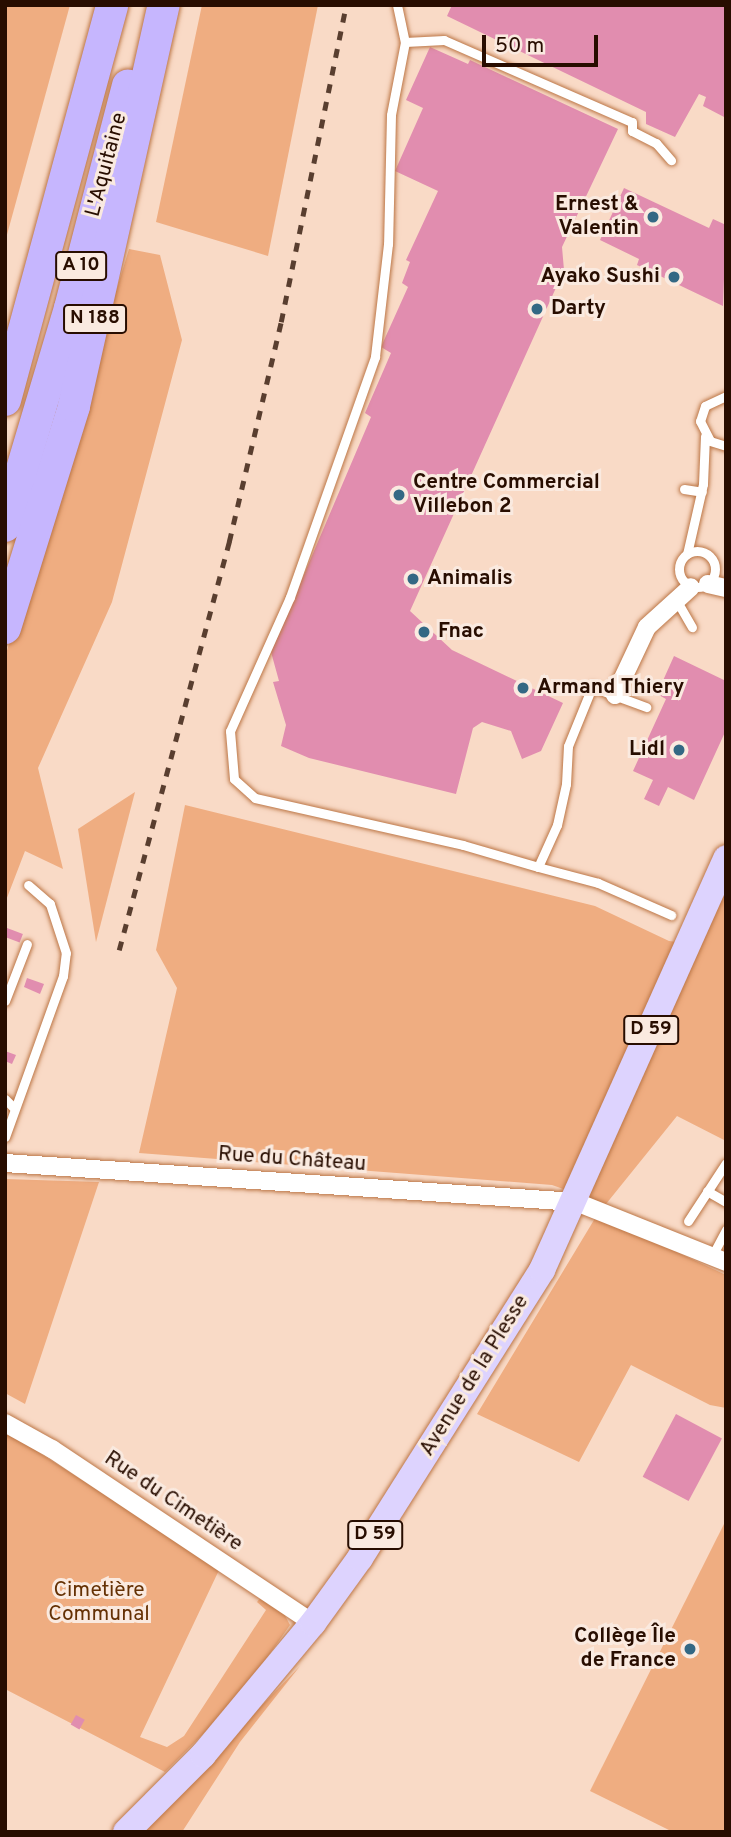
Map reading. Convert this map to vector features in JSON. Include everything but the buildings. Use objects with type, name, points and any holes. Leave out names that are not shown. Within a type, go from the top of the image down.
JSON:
[{"type":"highway","name":"A 10","points":[[5,400],[112,5]]},
{"type":"highway","name":"L'Aquitaine","points":[[5,526],[66,321],[150,5]]},
{"type":"highway","name":"N 188","points":[[5,628],[74,406],[164,5]]},
{"type":"main road","name":"Avenue de la Plesse","points":[[126,1832],[203,1755],[313,1623],[542,1270],[576,1202],[724,863]]},
{"type":"street","points":[[615,695],[647,627],[699,585],[726,588]]},
{"type":"street","name":"Rue du Château","points":[[5,1163],[576,1202],[719,1259]]},
{"type":"street","name":"Rue du Cimetière","points":[[5,1423],[52,1449],[313,1623]]},
{"type":"lane","points":[[397,5],[405,42],[391,115],[388,244],[375,357],[290,597],[230,731],[234,779],[255,798],[463,845],[598,883],[671,915]]},
{"type":"lane","points":[[405,42],[444,40],[632,121],[632,131],[656,143],[671,160]]},
{"type":"lane","points":[[695,537],[704,553],[714,562],[715,574],[699,585],[682,580],[679,569],[695,537],[702,492],[705,436],[701,413],[722,397],[726,387]]},
{"type":"lane","points":[[705,436],[722,445],[705,467]]},
{"type":"lane","points":[[684,489],[702,492]]},
{"type":"lane","points":[[687,554],[704,553]]},
{"type":"lane","points":[[714,562],[726,560]]},
{"type":"lane","points":[[678,603],[692,627]]},
{"type":"lane","points":[[538,867],[557,825],[566,784],[568,746],[592,687],[646,707]]},
{"type":"lane","points":[[5,1138],[13,1107],[58,989],[66,953],[50,904],[27,885]]},
{"type":"lane","points":[[5,1001],[27,944]]},
{"type":"lane","points":[[5,1099],[13,1107]]},
{"type":"lane","points":[[688,1221],[726,1163]]},
{"type":"lane","points":[[707,1191],[726,1202]]},
{"type":"lane","points":[[719,1259],[726,1230]]},
{"type":"green space","points":[[5,5],[70,5],[5,242]]},
{"type":"green space","points":[[202,5],[318,5],[268,256],[156,222]]},
{"type":"green space","points":[[129,249],[160,255],[182,340],[112,602],[38,768],[63,869],[25,851],[5,903],[5,657]]},
{"type":"green space","points":[[135,792],[96,942],[78,829]]},
{"type":"green space","points":[[185,805],[595,906],[669,941],[696,944],[726,883],[726,1141],[677,1116],[606,1204],[552,1185],[139,1153],[177,988],[156,950]]},
{"type":"green space","points":[[5,1179],[99,1182],[25,1404],[5,1393]]},
{"type":"green space","points":[[597,1215],[726,1275],[726,1408],[710,1405],[631,1365],[579,1462],[477,1414]]},
{"type":"green space","name":"Cimetière Communal","points":[[5,1431],[220,1568],[140,1737],[167,1747],[184,1736],[266,1610],[257,1602],[263,1595],[281,1608],[290,1625],[238,1699],[165,1772],[5,1689]]},
{"type":"green space","name":"Collège Île de France","points":[[726,1520],[726,1832],[673,1832],[590,1791]]},
{"type":"green space","points":[[300,1666],[240,1742],[182,1832],[139,1832]]},
{"type":"railway","points":[[119,950],[229,542],[281,322],[346,5]]},
{"type":"place","name":"Ernest & Valentin","points":[[653,217]]},
{"type":"place","name":"Ayako Sushi","points":[[674,277]]},
{"type":"place","name":"Darty","points":[[537,309]]},
{"type":"place","name":"Centre Commercial Villebon 2","points":[[399,495]]},
{"type":"place","name":"Animalis","points":[[413,579]]},
{"type":"place","name":"Fnac","points":[[424,632]]},
{"type":"place","name":"Armand Thiery","points":[[523,688]]},
{"type":"place","name":"Lidl","points":[[679,750]]},
{"type":"place","name":"Collège Île de France","points":[[690,1649]]}]
